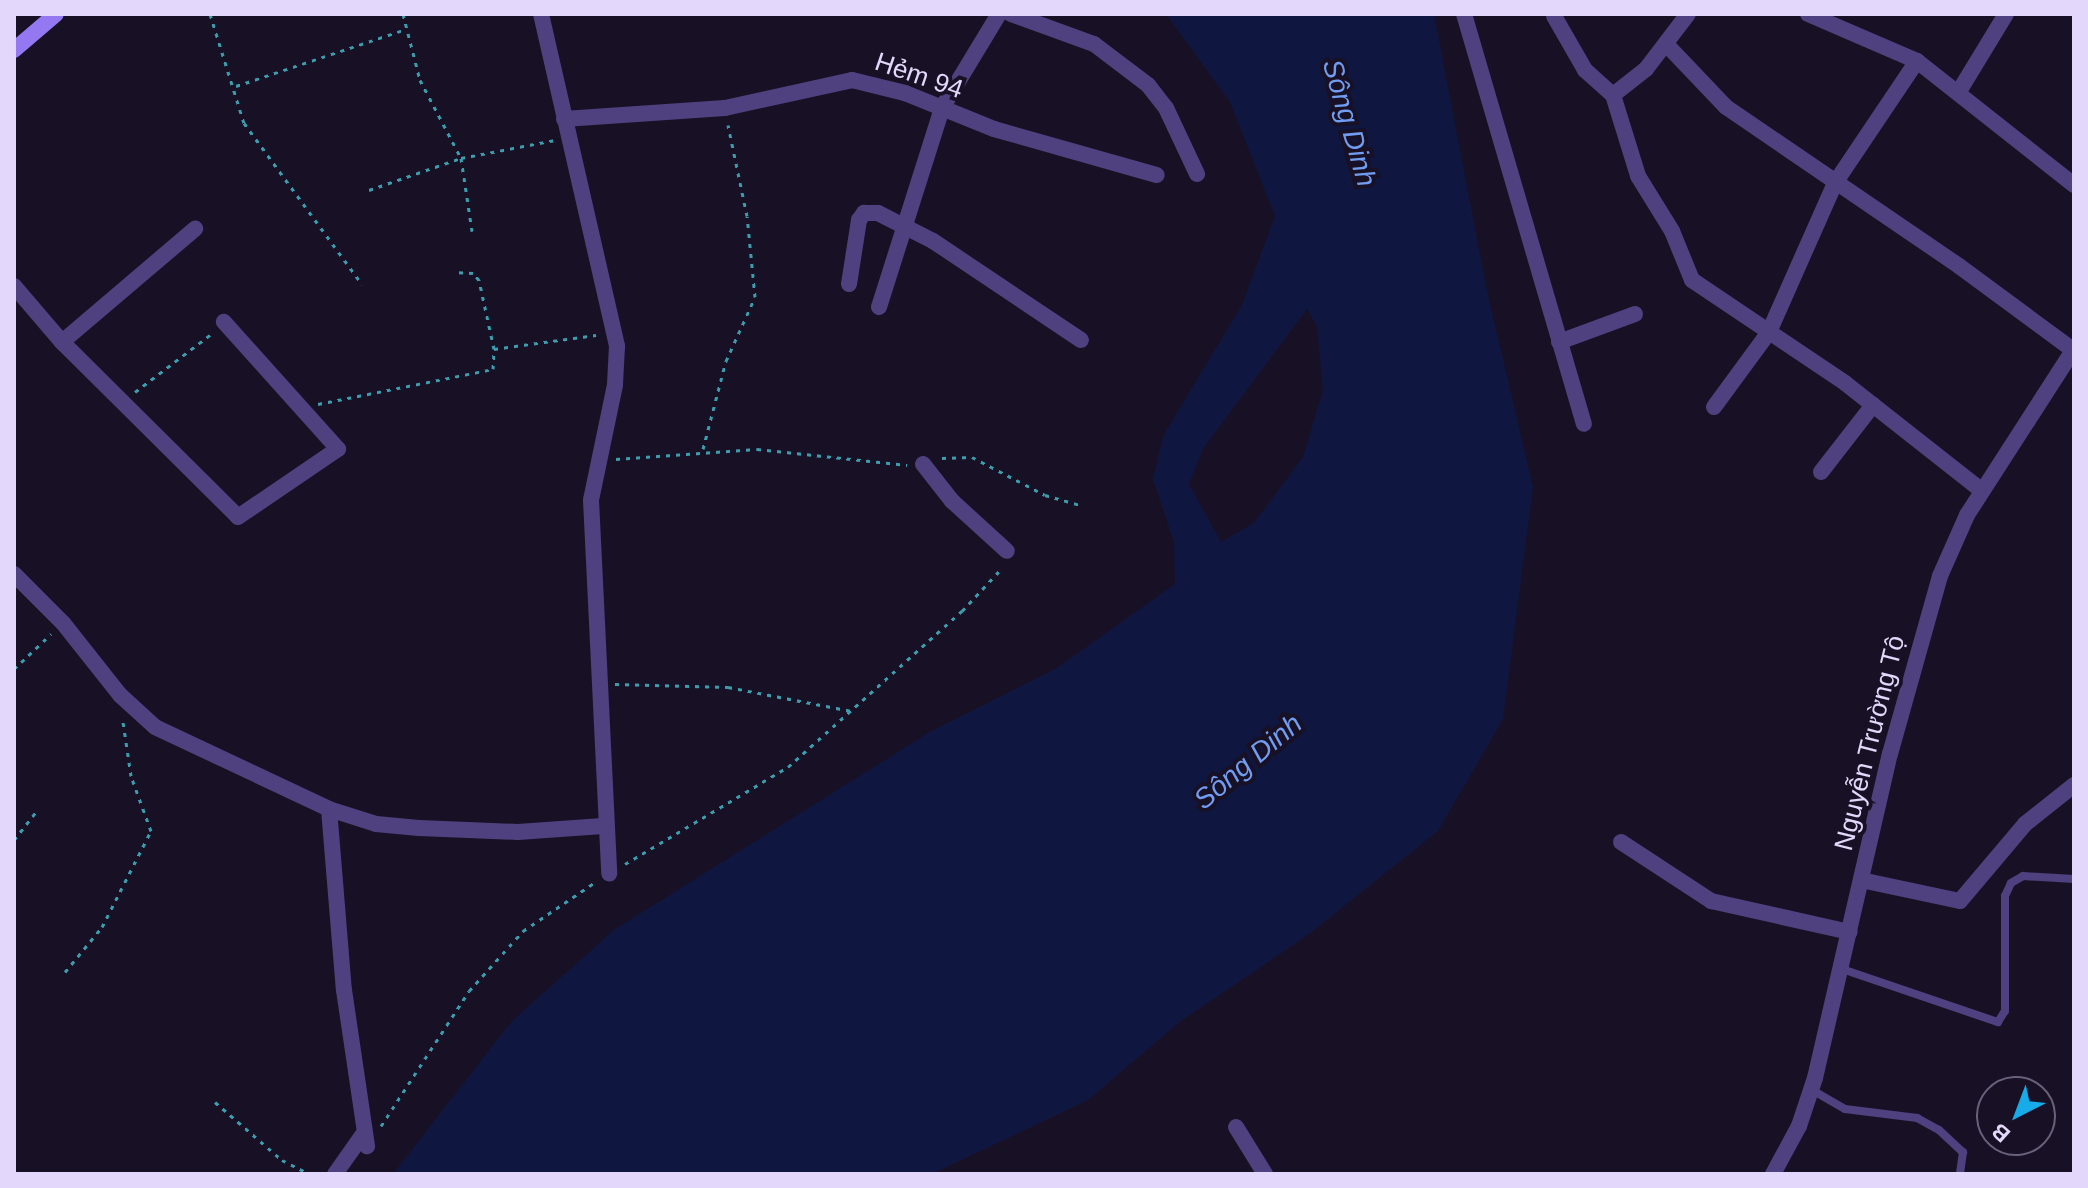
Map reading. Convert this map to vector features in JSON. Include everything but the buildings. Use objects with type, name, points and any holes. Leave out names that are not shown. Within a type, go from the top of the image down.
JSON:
[{"type":"main road","points":[[14,50],[56,14]]},
{"type":"street","points":[[541,14],[615,332],[615,385],[591,500],[603,826],[609,874]]},
{"type":"street","points":[[879,307],[908,225],[942,108],[999,14]]},
{"type":"street","points":[[1011,14],[1094,44],[1148,85],[1166,108],[1197,174]]},
{"type":"street","points":[[1464,14],[1584,424]]},
{"type":"street","points":[[1613,95],[1639,76],[1688,14]]},
{"type":"street","points":[[1808,14],[1917,61],[2074,185]]},
{"type":"street","points":[[1958,93],[2006,14]]},
{"type":"street","points":[[1554,16],[1585,70],[1613,95],[1638,176],[1672,231],[1687,273],[1709,294],[1873,405],[1982,491]]},
{"type":"street","points":[[1666,44],[1708,92],[2072,355]]},
{"type":"street","points":[[1714,407],[1769,332],[1835,183],[1917,61]]},
{"type":"street","name":"Hẻm 94","points":[[564,119],[725,108],[852,80],[942,108],[994,129],[1157,175]]},
{"type":"street","points":[[849,284],[861,215],[878,213],[908,225],[1081,340]]},
{"type":"street","points":[[62,342],[195,229]]},
{"type":"street","points":[[14,286],[62,342],[238,517],[338,449],[224,322]]},
{"type":"street","points":[[1559,342],[1635,314]]},
{"type":"street","name":"Nguyễn Trường Tộ","points":[[1773,1174],[1811,1089],[1930,603],[1957,535],[1982,491],[2072,355]]},
{"type":"street","points":[[1821,472],[1873,405]]},
{"type":"street","points":[[923,464],[952,501],[1007,551]]},
{"type":"street","points":[[14,574],[63,623],[120,695],[171,737],[329,809],[376,824],[419,828],[518,832],[603,826]]},
{"type":"street","points":[[1861,880],[1960,901],[2025,824],[2074,785]]},
{"type":"street","points":[[329,809],[344,990],[366,1140],[335,1174]]},
{"type":"street","points":[[1621,842],[1711,901],[1850,932]]},
{"type":"street","points":[[1236,1127],[1265,1174]]},
{"type":"lane","points":[[1842,969],[1998,1022],[2005,1011],[2005,896],[2011,883],[2023,876],[2074,879]]},
{"type":"lane","points":[[1811,1089],[1845,1109],[1917,1118],[1939,1130],[1963,1152],[1960,1174]]},
{"type":"path","points":[[210,14],[250,133],[362,284]]},
{"type":"path","points":[[403,14],[404,29],[420,80],[461,158],[472,231]]},
{"type":"path","points":[[236,86],[404,29]]},
{"type":"path","points":[[703,449],[726,361],[755,297],[747,216],[725,108]]},
{"type":"path","points":[[369,190],[461,158],[568,138]]},
{"type":"path","points":[[303,407],[486,373],[493,369],[494,349],[479,280],[473,273],[453,272]]},
{"type":"path","points":[[122,402],[224,322]]},
{"type":"path","points":[[494,349],[615,332]]},
{"type":"path","points":[[597,462],[703,449],[757,449],[872,465],[923,464],[951,455],[972,457],[1058,501],[1080,505]]},
{"type":"path","points":[[366,1140],[469,991],[531,925],[609,874],[788,767],[987,587],[1001,570],[1007,551]]},
{"type":"path","points":[[14,669],[63,623]]},
{"type":"path","points":[[599,684],[728,687],[852,711]]},
{"type":"path","points":[[65,972],[102,927],[151,831],[131,776],[120,695]]},
{"type":"path","points":[[14,840],[36,812]]},
{"type":"path","points":[[215,1102],[282,1160],[309,1174]]},
{"type":"water","name":"Sông Dinh","points":[[1166,14],[1434,14],[1487,291],[1533,487],[1503,719],[1438,831],[1308,935],[1181,1021],[1088,1100],[932,1174],[393,1174],[512,1021],[614,930],[930,732],[1057,668],[1175,584],[1174,542],[1153,479],[1163,436],[1242,305],[1275,216],[1230,102]],"holes":[[[1307,309],[1317,327],[1323,390],[1303,457],[1254,523],[1221,542],[1189,484],[1203,449]]]}]
